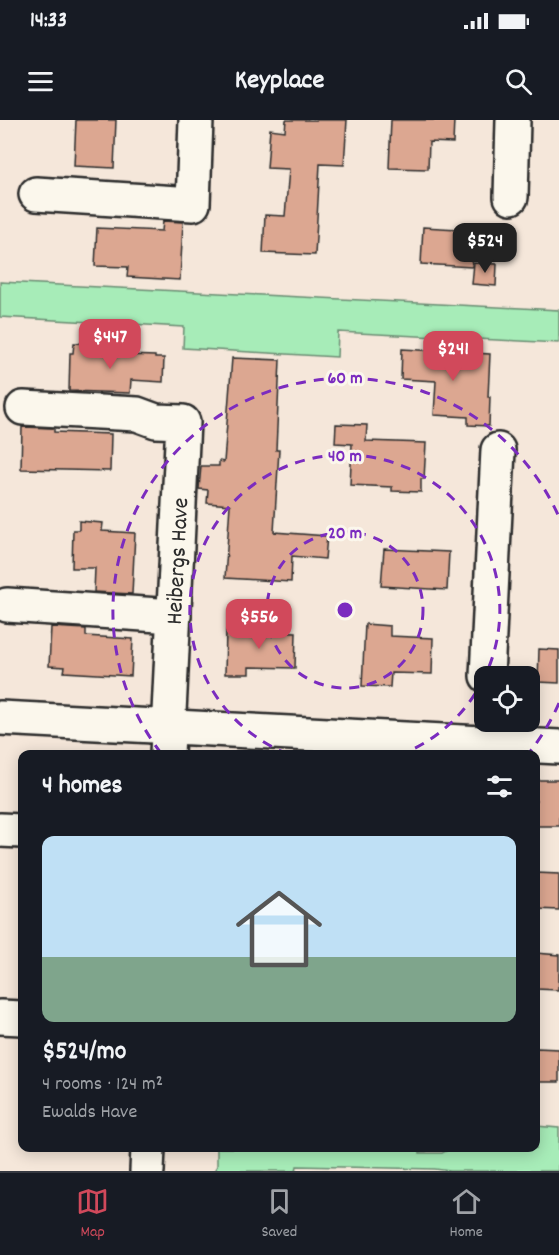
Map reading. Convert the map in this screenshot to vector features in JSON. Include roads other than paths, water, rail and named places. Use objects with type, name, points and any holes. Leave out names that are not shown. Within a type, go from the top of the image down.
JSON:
[{"type":"street","points":[[36,194],[193,204],[196,120]]},
{"type":"street","points":[[511,196],[513,120]]},
{"type":"street","name":"Heibergs Have","points":[[23,408],[137,414],[156,421],[183,422],[168,741]]},
{"type":"street","points":[[487,666],[498,450]]},
{"type":"street","points":[[7,605],[174,616]]},
{"type":"street","points":[[0,718],[168,741],[484,740],[559,747]]},
{"type":"street","points":[[0,830],[18,831]]},
{"type":"street","points":[[0,1017],[18,1018]]},
{"type":"street","points":[[147,1171],[148,1152]]}]
